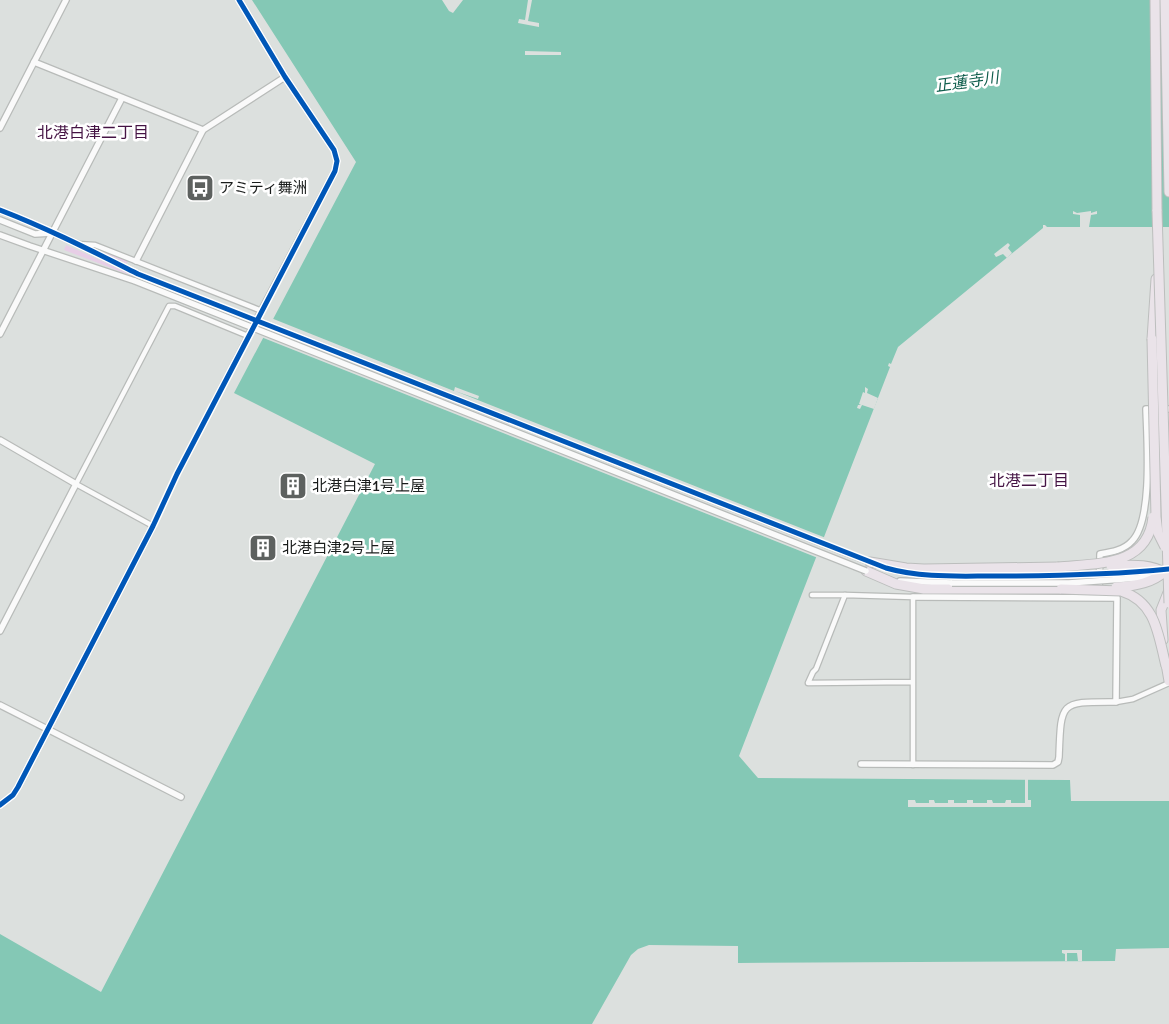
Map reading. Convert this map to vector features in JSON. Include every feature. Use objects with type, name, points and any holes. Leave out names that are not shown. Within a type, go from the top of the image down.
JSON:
[{"type":"highway","points":[[1155,0],[1158,247],[1169,603]]},
{"type":"highway","points":[[1165,0],[1169,192]]},
{"type":"highway","points":[[1158,247],[1152,339],[1157,525],[1161,540],[1169,552]]},
{"type":"highway","points":[[1058,567],[1120,560],[1141,547],[1152,523],[1155,466]]},
{"type":"highway","points":[[870,562],[924,569],[1144,566],[1158,569],[1169,577]]},
{"type":"highway","points":[[1061,589],[1138,585],[1157,578],[1169,569]]},
{"type":"highway","points":[[866,571],[896,584],[924,588],[1121,591],[1146,606],[1154,621],[1169,682]]},
{"type":"highway","points":[[1166,666],[1161,620],[1163,602],[1169,590]]},
{"type":"street","points":[[0,128],[66,0]]},
{"type":"street","points":[[0,805],[13,796],[335,170],[337,161],[334,150],[285,77],[239,0]]},
{"type":"street","points":[[34,62],[204,130]]},
{"type":"street","points":[[136,261],[204,130],[285,77]]},
{"type":"street","points":[[0,334],[122,98]]},
{"type":"street","points":[[0,210],[38,225],[138,274],[870,562],[902,572],[935,576],[1068,576],[1169,569]]},
{"type":"street","points":[[0,220],[35,234],[52,233]]},
{"type":"street","points":[[0,235],[135,281],[866,571],[901,581],[935,584],[1069,583],[1169,577]]},
{"type":"street","points":[[77,244],[95,245],[262,310]]},
{"type":"street","points":[[0,631],[169,306],[175,306],[248,336]]},
{"type":"street","points":[[1099,598],[1100,554],[1121,548],[1131,542],[1137,534],[1144,517],[1146,409],[1169,409]]},
{"type":"street","points":[[0,440],[153,526]]},
{"type":"street","points":[[1146,482],[1169,481]]},
{"type":"street","points":[[812,595],[1117,598],[1169,558]]},
{"type":"street","points":[[1160,566],[1159,572],[1163,577],[1169,577]]},
{"type":"street","points":[[1140,582],[1169,577]]},
{"type":"street","points":[[845,595],[816,669],[808,683],[913,682]]},
{"type":"street","points":[[913,597],[913,765]]},
{"type":"street","points":[[1116,702],[1117,598]]},
{"type":"street","points":[[861,764],[1053,765],[1058,762],[1059,757],[1060,722],[1064,712],[1073,703],[1116,702],[1133,699],[1169,682]]},
{"type":"street","points":[[0,705],[181,797]]},
{"type":"shaded area","points":[[66,245],[136,276],[64,250]]},
{"type":"shaded area","points":[[95,247],[128,260],[126,265],[93,250]]},
{"type":"water","name":"正蓮寺川","points":[[252,0],[442,0],[449,11],[453,13],[463,0],[1169,0],[1169,227],[1047,227],[1043,225],[1043,228],[898,347],[891,364],[889,363],[888,366],[890,367],[739,756],[758,778],[1070,780],[1071,801],[1169,801],[1169,948],[1116,949],[1115,961],[738,963],[738,946],[649,945],[638,949],[631,955],[592,1024],[0,1024],[0,934],[101,992],[375,464],[234,393],[356,162]]},
{"type":"pier","points":[[528,0],[532,0],[528,21],[539,23],[539,27],[518,23],[519,19],[525,20]]},
{"type":"pier","points":[[525,51],[561,52],[561,55],[525,55]]},
{"type":"pier","points":[[1073,211],[1077,213],[1091,211],[1091,213],[1097,211],[1097,214],[1091,215],[1089,227],[1080,227],[1080,215],[1073,214]]},
{"type":"pier","points":[[1008,243],[1010,245],[1008,248],[1012,253],[1007,258],[1003,254],[996,257],[994,254]]},
{"type":"pier","points":[[271,318],[454,391],[455,387],[479,396],[478,399],[455,391],[826,538],[818,558],[261,337]]},
{"type":"pier","points":[[865,387],[868,389],[867,393],[878,398],[874,409],[862,405],[860,409],[857,408],[858,405],[861,405],[859,404],[863,392],[865,393]]},
{"type":"pier","points":[[1025,777],[1028,777],[1028,800],[1031,800],[1031,807],[908,807],[908,800],[915,800],[916,803],[929,803],[929,800],[934,800],[935,803],[948,803],[948,800],[954,800],[954,803],[967,803],[967,800],[973,800],[973,803],[987,803],[987,800],[992,800],[993,803],[1005,803],[1006,800],[1011,800],[1011,803],[1025,803]]},
{"type":"pier","points":[[1062,950],[1082,950],[1082,961],[1078,961],[1077,953],[1067,953],[1067,961],[1065,961],[1065,954],[1062,953]]},
{"type":"cycle path","points":[[0,805],[13,795],[18,787],[153,526],[177,474],[335,171],[337,161],[334,150],[285,77],[239,0]]},
{"type":"cycle path","points":[[0,210],[87,248],[138,274],[886,568],[939,576],[1081,575],[1169,569]]},
{"type":"place","name":"アミティ舞洲","points":[[200,188]]},
{"type":"place","name":"北港白津1号上屋","points":[[293,486]]},
{"type":"place","name":"北港白津2号上屋","points":[[263,548]]},
{"type":"district","name":"北港白津二丁目","points":[[93,133]]},
{"type":"district","name":"北港二丁目","points":[[1029,481]]}]
